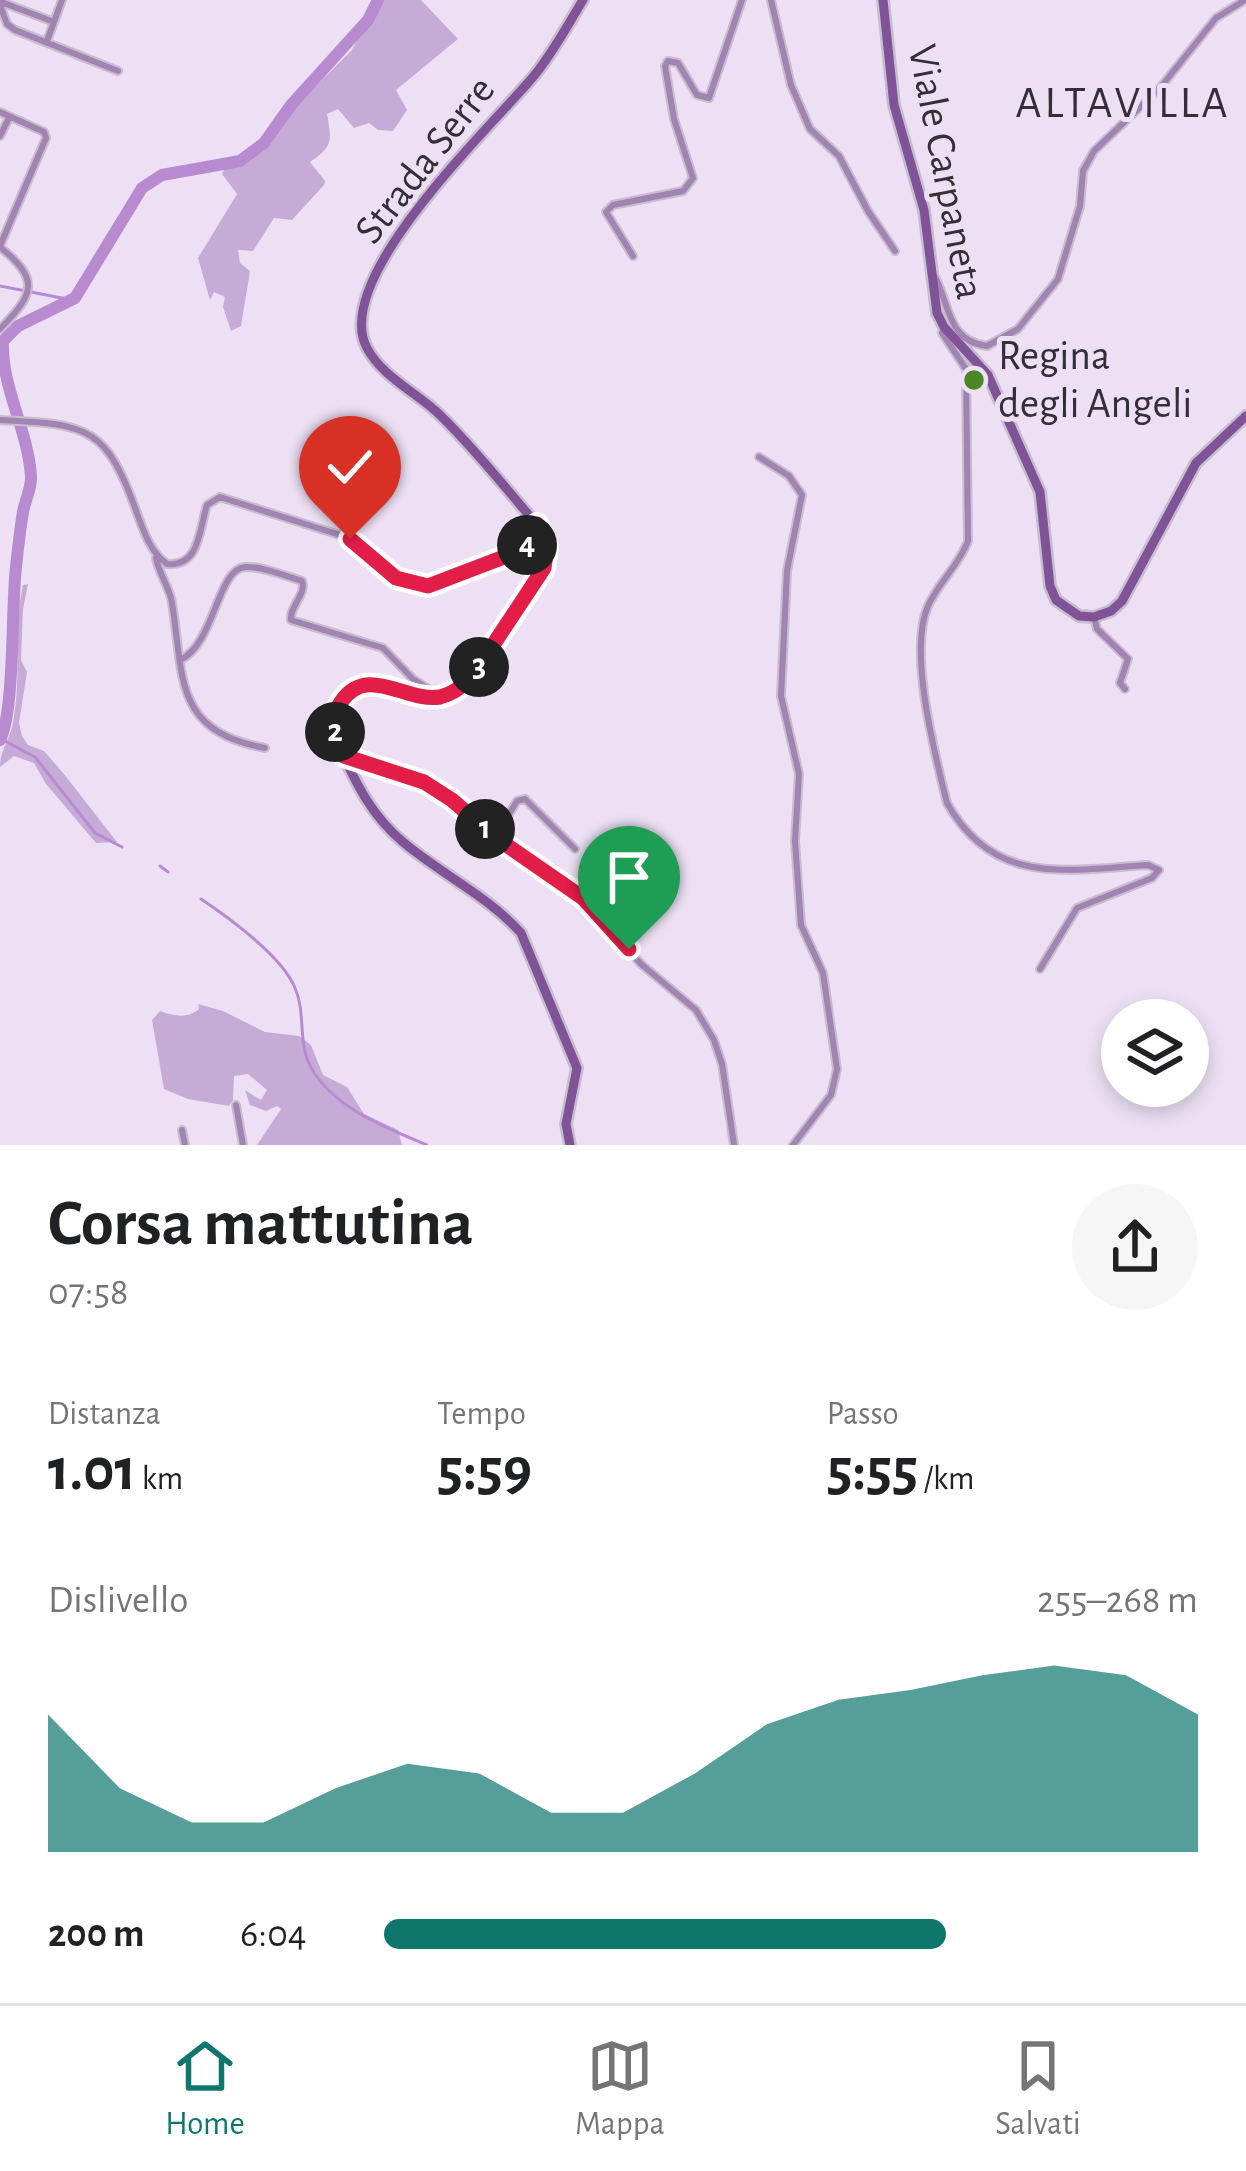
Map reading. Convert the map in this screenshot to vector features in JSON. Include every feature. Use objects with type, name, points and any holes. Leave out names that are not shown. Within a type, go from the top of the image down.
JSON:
[{"type":"main road","name":"Strada Serre","points":[[537,524],[446,421],[374,359],[359,322],[374,277],[415,211],[535,75],[584,0]]},
{"type":"main road","name":"Viale Carpaneta","points":[[883,0],[894,105],[924,210],[937,313],[989,378],[1040,492],[1056,600],[1079,616],[1094,617]]},
{"type":"main road","points":[[1094,617],[1122,601],[1196,463],[1246,416]]},
{"type":"main road","points":[[537,524],[547,548],[541,576],[472,677],[441,697],[383,685],[357,688],[339,705],[334,730],[361,795],[400,840],[506,916],[520,933],[577,1068],[566,1124],[570,1145]]},
{"type":"street","points":[[46,41],[62,0]]},
{"type":"street","points":[[633,256],[606,212],[613,205],[683,191],[693,178],[674,119],[664,65],[678,63],[697,95],[709,98],[742,0]]},
{"type":"street","points":[[771,0],[801,111],[815,136],[839,156],[895,251]]},
{"type":"street","points":[[932,276],[939,282],[948,318],[970,343],[987,346],[1018,329],[1058,279],[1080,206],[1083,171],[1094,151],[1160,88],[1216,18],[1245,0]]},
{"type":"street","points":[[3,21],[2,2],[54,22]]},
{"type":"street","points":[[3,21],[21,8]]},
{"type":"street","points":[[3,21],[118,71]]},
{"type":"street","points":[[0,112],[46,137],[0,246],[29,276],[19,310],[0,329]]},
{"type":"street","points":[[0,136],[10,117]]},
{"type":"street","points":[[944,326],[942,333],[966,369],[968,541],[928,606],[922,649],[947,803],[980,843],[1022,868],[1148,865],[1159,871],[1077,908],[1040,969]]},
{"type":"street","points":[[3,420],[70,425],[106,447],[123,473],[172,601],[188,700],[202,720],[247,745],[266,748]]},
{"type":"street","points":[[759,457],[789,476],[802,495],[787,571],[781,696],[799,774],[795,841],[801,925],[823,973],[837,1070],[831,1095],[794,1145]]},
{"type":"street","points":[[156,554],[167,564],[187,562],[207,505],[220,497],[343,536],[396,578],[428,586],[520,551],[537,524]]},
{"type":"street","points":[[180,660],[202,642],[234,571],[248,568],[304,583],[291,620],[383,648],[413,679],[441,697]]},
{"type":"street","points":[[1094,617],[1096,629],[1128,659],[1120,682],[1125,689]]},
{"type":"street","points":[[344,756],[424,782],[452,800],[495,837],[583,898],[641,964],[696,1010],[722,1064],[734,1145]]},
{"type":"street","points":[[495,837],[517,801],[525,799],[575,849]]},
{"type":"street","points":[[236,1105],[243,1145]]},
{"type":"street","points":[[182,1130],[185,1145]]},
{"type":"shaded area","points":[[381,0],[421,0],[458,39],[396,90],[407,110],[393,131],[378,130],[369,123],[354,128],[338,109],[327,114],[329,142],[310,162],[324,185],[292,220],[274,218],[253,251],[238,250],[240,263],[250,271],[241,326],[231,331],[223,307],[225,297],[214,292],[210,300],[198,258],[237,194],[222,174],[226,166],[251,157],[269,141],[286,116],[351,51]]},
{"type":"shaded area","points":[[28,584],[23,609],[21,660],[27,672],[19,723],[22,736],[28,745],[44,751],[117,842],[96,843],[34,763],[14,756],[0,767],[16,705],[20,602],[23,585]]},
{"type":"shaded area","points":[[198,1004],[265,1032],[299,1036],[311,1045],[323,1075],[347,1087],[364,1114],[398,1130],[402,1145],[257,1145],[281,1109],[266,1111],[250,1105],[245,1090],[261,1100],[267,1090],[248,1074],[234,1076],[229,1106],[188,1099],[164,1089],[152,1020],[160,1011],[190,1014],[199,1009]]},
{"type":"waterway","points":[[0,740],[10,683],[18,546],[31,480],[6,375],[3,341],[18,326],[75,298],[142,188],[162,175],[240,161],[264,143],[291,105],[368,20],[378,0]]},
{"type":"waterway","points":[[0,286],[72,300]]},
{"type":"waterway","points":[[1,739],[35,757],[95,833],[122,847]]},
{"type":"waterway","points":[[160,866],[168,872]]},
{"type":"waterway","points":[[201,899],[254,939],[289,976],[300,1003],[305,1052],[324,1085],[355,1110],[427,1145]]},
{"type":"place","name":"Regina degli Angeli","points":[[974,380]]},
{"type":"district","name":"ALTAVILLA","points":[[1123,103]]},
{"type":"route","points":[[350,539],[396,578],[428,586],[520,551],[537,524],[544,536],[547,562],[472,677],[436,698],[383,685],[357,688],[339,705],[334,730],[344,756],[424,782],[452,800],[495,837],[583,898],[629,949]]}]
